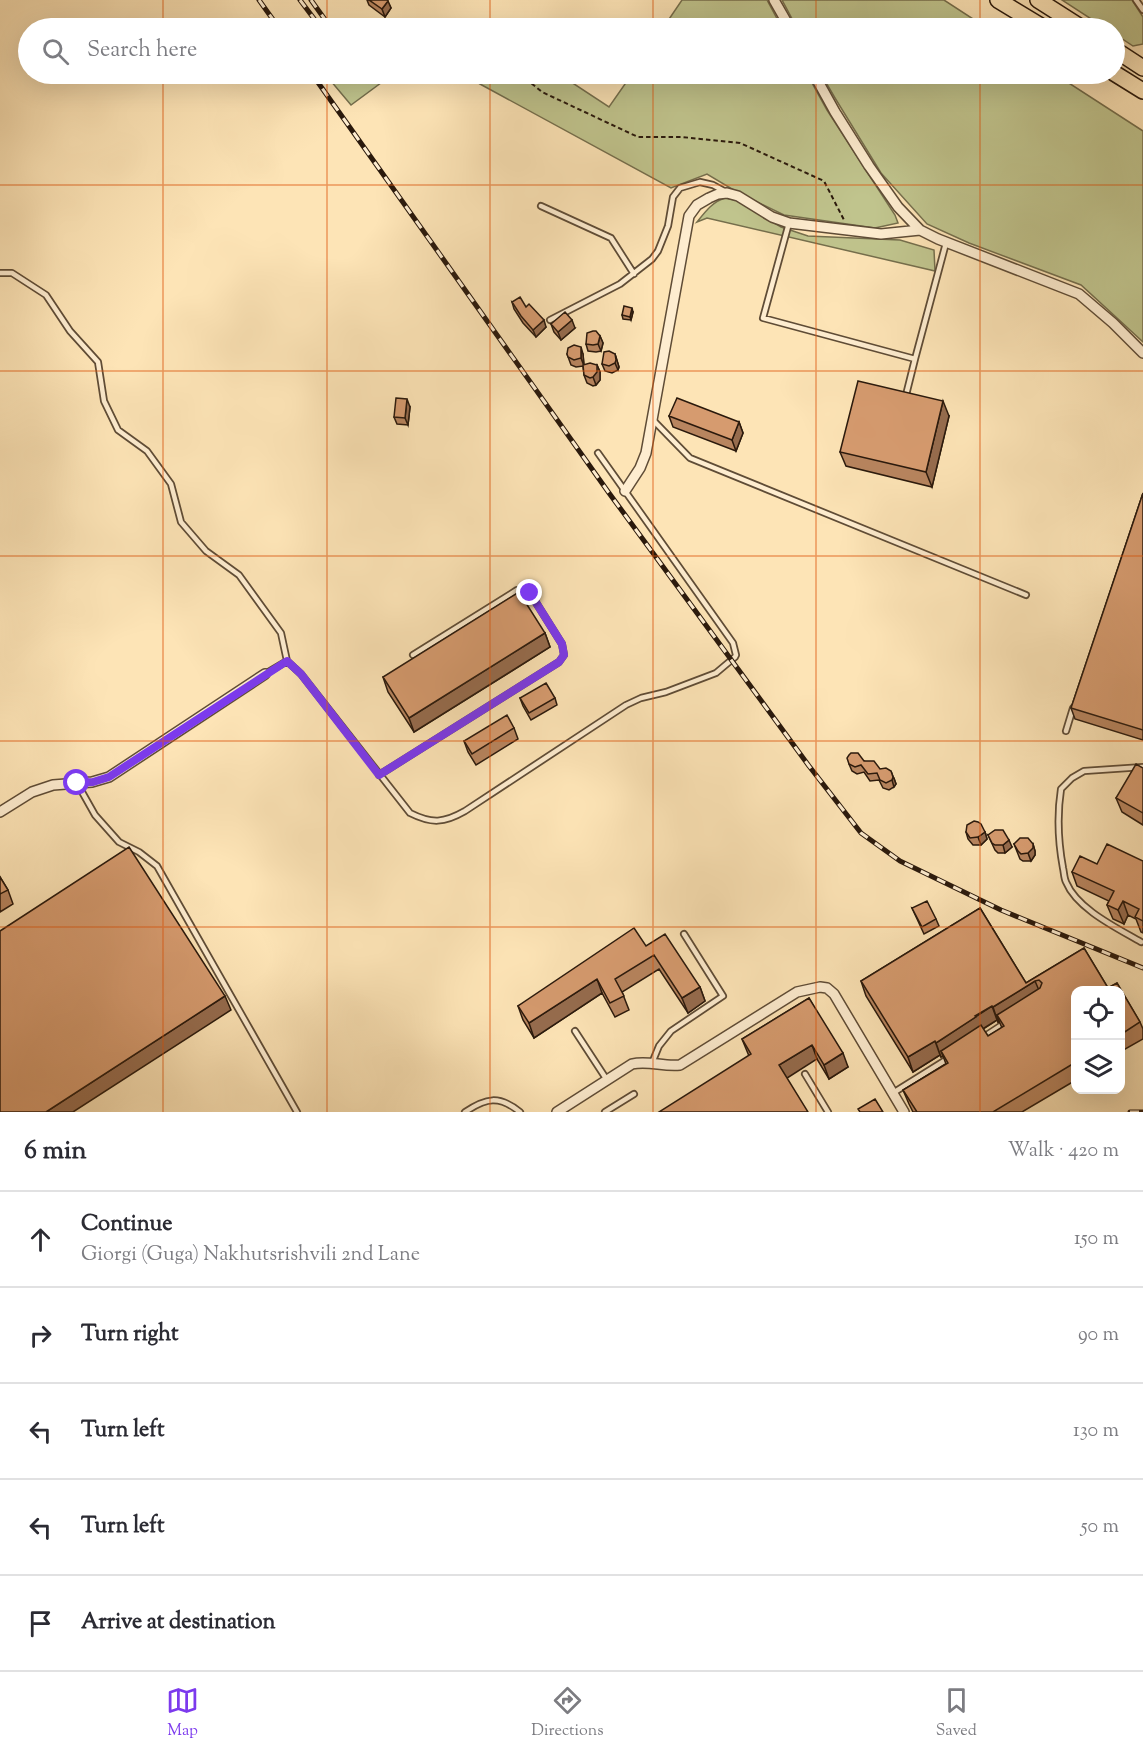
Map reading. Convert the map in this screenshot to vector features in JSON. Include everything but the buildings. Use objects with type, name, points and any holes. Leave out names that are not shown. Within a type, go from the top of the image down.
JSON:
[{"type":"main road","points":[[998,0],[1028,18]]},
{"type":"main road","points":[[1038,0],[1066,18]]},
{"type":"main road","points":[[1125,56],[1140,63]]},
{"type":"main road","points":[[1125,80],[1143,91]]},
{"type":"street","points":[[774,0],[784,18]]},
{"type":"street","points":[[820,84],[869,166],[898,207],[920,230],[946,243],[1078,294],[1113,323],[1143,353]]},
{"type":"street","points":[[625,491],[640,468],[646,453],[689,216],[697,205],[718,194],[727,193],[738,196],[772,217],[789,223],[881,234],[920,230]]},
{"type":"street","points":[[0,812],[32,792],[53,785],[93,782],[109,777],[265,674]]},
{"type":"street","points":[[556,1112],[632,1064],[640,1062],[669,1066],[680,1065],[770,1011],[797,992],[820,987],[827,988],[834,994],[904,1112]]},
{"type":"lane","points":[[1136,0],[1143,10]]},
{"type":"lane","points":[[550,320],[620,284],[652,259],[668,226],[673,197],[680,188],[700,182],[713,185],[727,193]]},
{"type":"lane","points":[[541,207],[611,238],[633,274]]},
{"type":"lane","points":[[789,223],[763,318],[915,359]]},
{"type":"lane","points":[[906,395],[946,243]]},
{"type":"lane","points":[[0,273],[12,273],[45,294],[70,331],[98,362],[104,401],[118,430],[147,451],[171,484],[181,522],[206,551],[239,575],[281,633],[287,661],[301,674],[410,813],[425,820],[452,819],[626,705],[641,698],[666,693],[716,673],[735,657],[734,643],[598,453]]},
{"type":"lane","points":[[652,419],[690,458],[1026,595]]},
{"type":"lane","points":[[379,775],[559,662],[564,655],[562,644],[530,593],[517,590],[413,656]]},
{"type":"lane","points":[[265,674],[287,661]]},
{"type":"lane","points":[[1066,731],[1077,697]]},
{"type":"lane","points":[[1141,942],[1105,922],[1076,897],[1065,881],[1060,853],[1058,817],[1061,789],[1072,778],[1084,771],[1143,767]]},
{"type":"lane","points":[[77,783],[94,815],[119,842],[139,852],[157,866],[297,1112]]},
{"type":"lane","points":[[652,1063],[659,1046],[671,1031],[723,996],[684,934]]},
{"type":"lane","points":[[973,1043],[1013,1018]]},
{"type":"lane","points":[[575,1031],[607,1080]]},
{"type":"lane","points":[[893,1093],[953,1056]]},
{"type":"lane","points":[[805,1074],[828,1112]]},
{"type":"lane","points":[[608,1111],[634,1094]]},
{"type":"lane","points":[[465,1112],[480,1102],[491,1100],[510,1103],[520,1112]]},
{"type":"path","points":[[532,84],[542,92],[638,137],[682,137],[740,143],[814,177],[824,182],[849,230]]},
{"type":"green space","points":[[682,0],[767,0],[777,18],[670,18]]},
{"type":"green space","points":[[782,0],[944,0],[972,18],[792,18]]},
{"type":"green space","points":[[1062,0],[1132,0],[1143,17],[1143,44],[1133,46],[1125,41],[1125,18],[1090,18]]},
{"type":"green space","points":[[333,84],[379,84],[351,105]]},
{"type":"green space","points":[[480,84],[574,84],[609,107],[625,84],[813,84],[898,223],[875,228],[784,215],[707,174],[671,188]]},
{"type":"green space","points":[[827,84],[1070,84],[1143,131],[1143,342],[1081,285],[969,243],[927,224],[881,173]]},
{"type":"green space","points":[[725,198],[736,200],[781,227],[808,236],[900,240],[934,250],[935,271],[707,218],[697,222],[713,205]]},
{"type":"railway","points":[[259,0],[272,18]]},
{"type":"railway","points":[[300,0],[314,18]]},
{"type":"railway","points":[[311,0],[324,18]]},
{"type":"railway","points":[[319,84],[609,493],[809,766],[861,833],[900,861],[1001,910],[1143,968]]},
{"type":"railway","points":[[1130,1112],[1143,1112]]},
{"type":"route","points":[[77,783],[93,782],[109,777],[287,661],[301,674],[379,775],[559,662],[564,655],[562,644],[530,593]]}]
